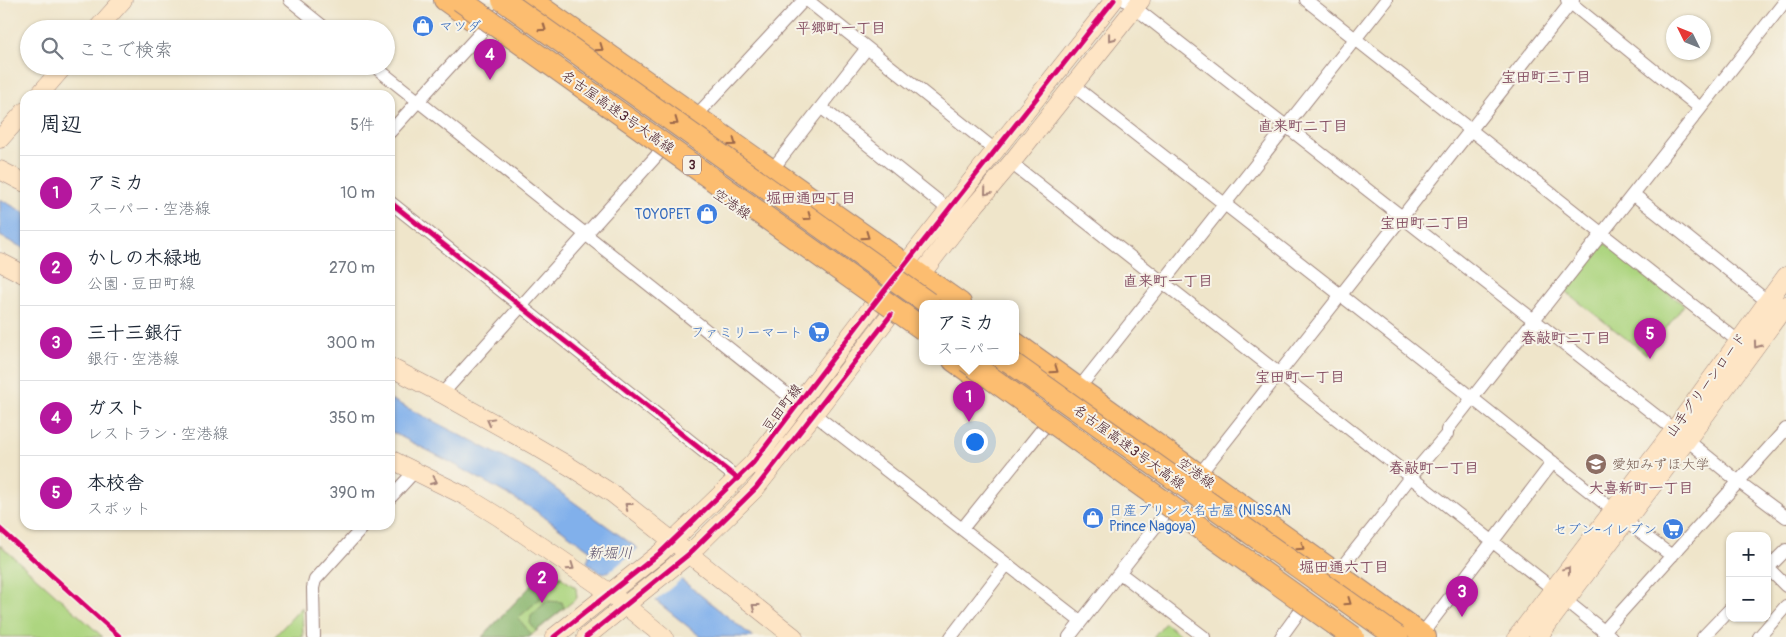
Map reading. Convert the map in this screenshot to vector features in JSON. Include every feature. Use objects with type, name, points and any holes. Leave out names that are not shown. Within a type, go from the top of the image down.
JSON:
[{"type":"highway","name":"名古屋高速3号大高線","points":[[460,0],[919,327]]},
{"type":"highway","name":"名古屋高速3号大高線","points":[[503,0],[924,300]]},
{"type":"highway","points":[[636,125],[676,143],[744,193],[919,311]]},
{"type":"highway","name":"名古屋高速3号大高線","points":[[973,365],[1354,637]]},
{"type":"highway","points":[[997,365],[1244,543],[1354,637]]},
{"type":"highway","name":"名古屋高速3号大高線","points":[[1015,365],[1397,637]]},
{"type":"main road","name":"空港線","points":[[444,0],[919,335]]},
{"type":"main road","points":[[532,0],[771,171],[957,300]]},
{"type":"main road","name":"空港線","points":[[1019,345],[1424,636]]},
{"type":"main road","points":[[958,365],[1044,428],[1344,637]]},
{"type":"street","points":[[105,20],[123,0]]},
{"type":"street","points":[[290,0],[315,20]]},
{"type":"street","points":[[395,127],[484,29],[514,0]]},
{"type":"street","points":[[696,116],[805,0],[995,150]]},
{"type":"street","name":"豆田町線","points":[[616,589],[667,547],[753,463],[905,264],[1114,0]]},
{"type":"street","points":[[1306,0],[1738,341]]},
{"type":"street","points":[[1079,388],[1386,0]]},
{"type":"street","points":[[1337,573],[1392,504],[1394,498],[1411,476],[1448,434],[1446,430],[1786,0]]},
{"type":"street","points":[[1069,637],[1471,130],[1570,1],[1700,108]]},
{"type":"street","points":[[1134,3],[1286,126],[1681,435],[1738,482],[1786,517]]},
{"type":"street","name":"豆田町線","points":[[631,600],[683,560],[756,488],[962,221],[1074,86],[1134,3]]},
{"type":"street","points":[[771,171],[867,48]]},
{"type":"street","points":[[43,90],[56,75]]},
{"type":"street","points":[[385,75],[799,404]]},
{"type":"street","points":[[1074,86],[1672,556]]},
{"type":"street","points":[[822,108],[948,210]]},
{"type":"street","points":[[0,140],[20,117]]},
{"type":"street","points":[[442,394],[659,152]]},
{"type":"street","points":[[1011,163],[1278,374],[1411,476],[1608,634],[1672,556],[1786,430]]},
{"type":"street","points":[[0,170],[20,180]]},
{"type":"street","points":[[1632,194],[1767,301]]},
{"type":"street","points":[[395,206],[738,479]]},
{"type":"street","points":[[0,262],[20,272]]},
{"type":"street","name":"山手グリーンロード","points":[[1681,435],[1738,341],[1786,276]]},
{"type":"street","name":"山手グリーンロード","points":[[1517,637],[1559,595],[1681,435],[1786,305]]},
{"type":"street","points":[[395,370],[569,466],[613,494],[667,547],[683,560],[794,637]]},
{"type":"street","points":[[814,414],[1080,621]]},
{"type":"street","points":[[962,529],[1044,428]]},
{"type":"street","points":[[395,462],[465,496],[616,589],[631,600],[664,637]]},
{"type":"street","points":[[1424,636],[1553,462]]},
{"type":"street","points":[[395,493],[414,472]]},
{"type":"street","points":[[314,637],[312,588],[315,580],[360,530]]},
{"type":"street","points":[[1771,566],[1786,550]]},
{"type":"street","points":[[951,637],[1007,564]]},
{"type":"street","points":[[1771,572],[1786,586]]},
{"type":"street","points":[[1120,573],[1204,637]]},
{"type":"street","points":[[554,637],[616,589]]},
{"type":"street","name":"山手グリーンロード","points":[[1538,637],[1559,595]]},
{"type":"street","points":[[586,637],[631,600]]},
{"type":"street","points":[[1759,637],[1786,606]]},
{"type":"street","points":[[1281,637],[1302,608]]},
{"type":"street","points":[[1703,637],[1726,613]]},
{"type":"green space","points":[[1605,243],[1684,305],[1646,354],[1566,292]]},
{"type":"green space","points":[[0,545],[103,637],[0,637]]},
{"type":"green space","points":[[548,568],[576,588],[577,598],[529,637],[482,637]]},
{"type":"green space","points":[[548,568],[562,577],[543,592],[544,595],[518,618],[532,635],[529,637],[482,637]]},
{"type":"green space","points":[[547,601],[562,602],[564,608],[536,631],[530,623],[531,616]]},
{"type":"green space","points":[[302,607],[303,637],[274,637]]},
{"type":"green space","points":[[1165,623],[1183,637],[1153,637]]},
{"type":"water","points":[[0,199],[20,210],[20,246],[0,236]]},
{"type":"water","name":"新堀川","points":[[395,402],[532,472],[683,581],[753,637],[701,637],[655,600],[609,572],[600,573],[587,562],[591,551],[533,509],[452,463],[395,434]]},
{"type":"pier","points":[[640,547],[683,578],[654,602],[608,573]]},
{"type":"cycle path","points":[[554,637],[660,553],[753,463],[874,304],[1114,0]]},
{"type":"cycle path","points":[[395,206],[738,479]]},
{"type":"cycle path","points":[[586,637],[689,554],[756,488],[891,315]]},
{"type":"cycle path","points":[[0,529],[120,637]]},
{"type":"place","name":"マツダ","points":[[423,26]]},
{"type":"place","name":"ガスト","points":[[490,80]]},
{"type":"place","name":"TOYOPET","points":[[707,214]]},
{"type":"place","name":"ファミリーマート","points":[[819,332]]},
{"type":"place","name":"本校舎","points":[[1650,359]]},
{"type":"place","name":"アミカ","points":[[969,422]]},
{"type":"place","name":"愛知みずほ大学","points":[[1596,464]]},
{"type":"place","name":"日産プリンス名古屋 (NISSAN Prince Nagoya)","points":[[1093,518]]},
{"type":"place","name":"セブン-イレブン","points":[[1673,529]]},
{"type":"place","name":"かしの木緑地","points":[[542,603]]},
{"type":"place","name":"三十三銀行","points":[[1462,617]]},
{"type":"district","name":"平郷町一丁目","points":[[841,28]]},
{"type":"district","name":"宝田町三丁目","points":[[1546,77]]},
{"type":"district","name":"直来町二丁目","points":[[1303,126]]},
{"type":"district","name":"堀田通四丁目","points":[[811,198]]},
{"type":"district","name":"宝田町二丁目","points":[[1425,223]]},
{"type":"district","name":"直来町一丁目","points":[[1168,281]]},
{"type":"district","name":"春敲町二丁目","points":[[1566,338]]},
{"type":"district","name":"宝田町一丁目","points":[[1300,377]]},
{"type":"district","name":"春敲町一丁目","points":[[1434,468]]},
{"type":"district","name":"大喜新町一丁目","points":[[1641,488]]},
{"type":"district","name":"堀田通六丁目","points":[[1344,567]]}]
